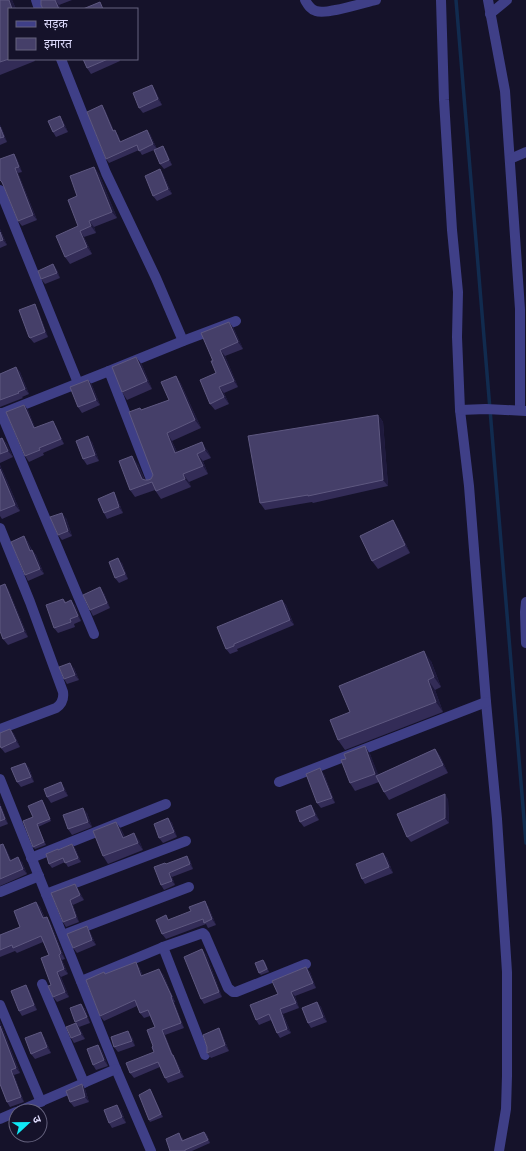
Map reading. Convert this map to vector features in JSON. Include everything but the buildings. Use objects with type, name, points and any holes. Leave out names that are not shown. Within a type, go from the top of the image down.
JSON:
[{"type":"street","points":[[305,0],[310,8],[318,12],[328,12],[376,0]]},
{"type":"street","points":[[441,0],[444,100],[452,230],[458,292],[457,337],[460,410],[469,486],[497,819],[507,972],[507,1096],[499,1151]]},
{"type":"street","points":[[460,410],[486,409],[523,411],[523,308],[517,260],[505,91],[488,0]]},
{"type":"street","points":[[490,14],[507,0]]},
{"type":"street","points":[[61,60],[106,173],[156,278],[183,341]]},
{"type":"street","points":[[510,159],[526,152]]},
{"type":"street","points":[[0,190],[78,383]]},
{"type":"street","points":[[517,260],[526,254]]},
{"type":"street","points":[[94,634],[0,414],[236,321]]},
{"type":"street","points":[[109,371],[152,482]]},
{"type":"street","points":[[0,528],[30,602],[64,697],[56,708],[0,729]]},
{"type":"street","points":[[526,602],[526,643]]},
{"type":"street","points":[[279,782],[486,702]]},
{"type":"street","points":[[0,779],[80,981],[151,1151]]},
{"type":"street","points":[[31,858],[166,804]]},
{"type":"street","points":[[46,894],[186,841]]},
{"type":"street","points":[[0,892],[39,876]]},
{"type":"street","points":[[63,935],[189,887]]},
{"type":"street","points":[[80,981],[163,947],[203,933],[228,988],[233,992],[306,964]]},
{"type":"street","points":[[163,947],[205,1055]]},
{"type":"street","points":[[42,984],[84,1083]]},
{"type":"street","points":[[0,1005],[41,1102],[116,1069]]},
{"type":"waterway","points":[[456,0],[526,843]]}]
